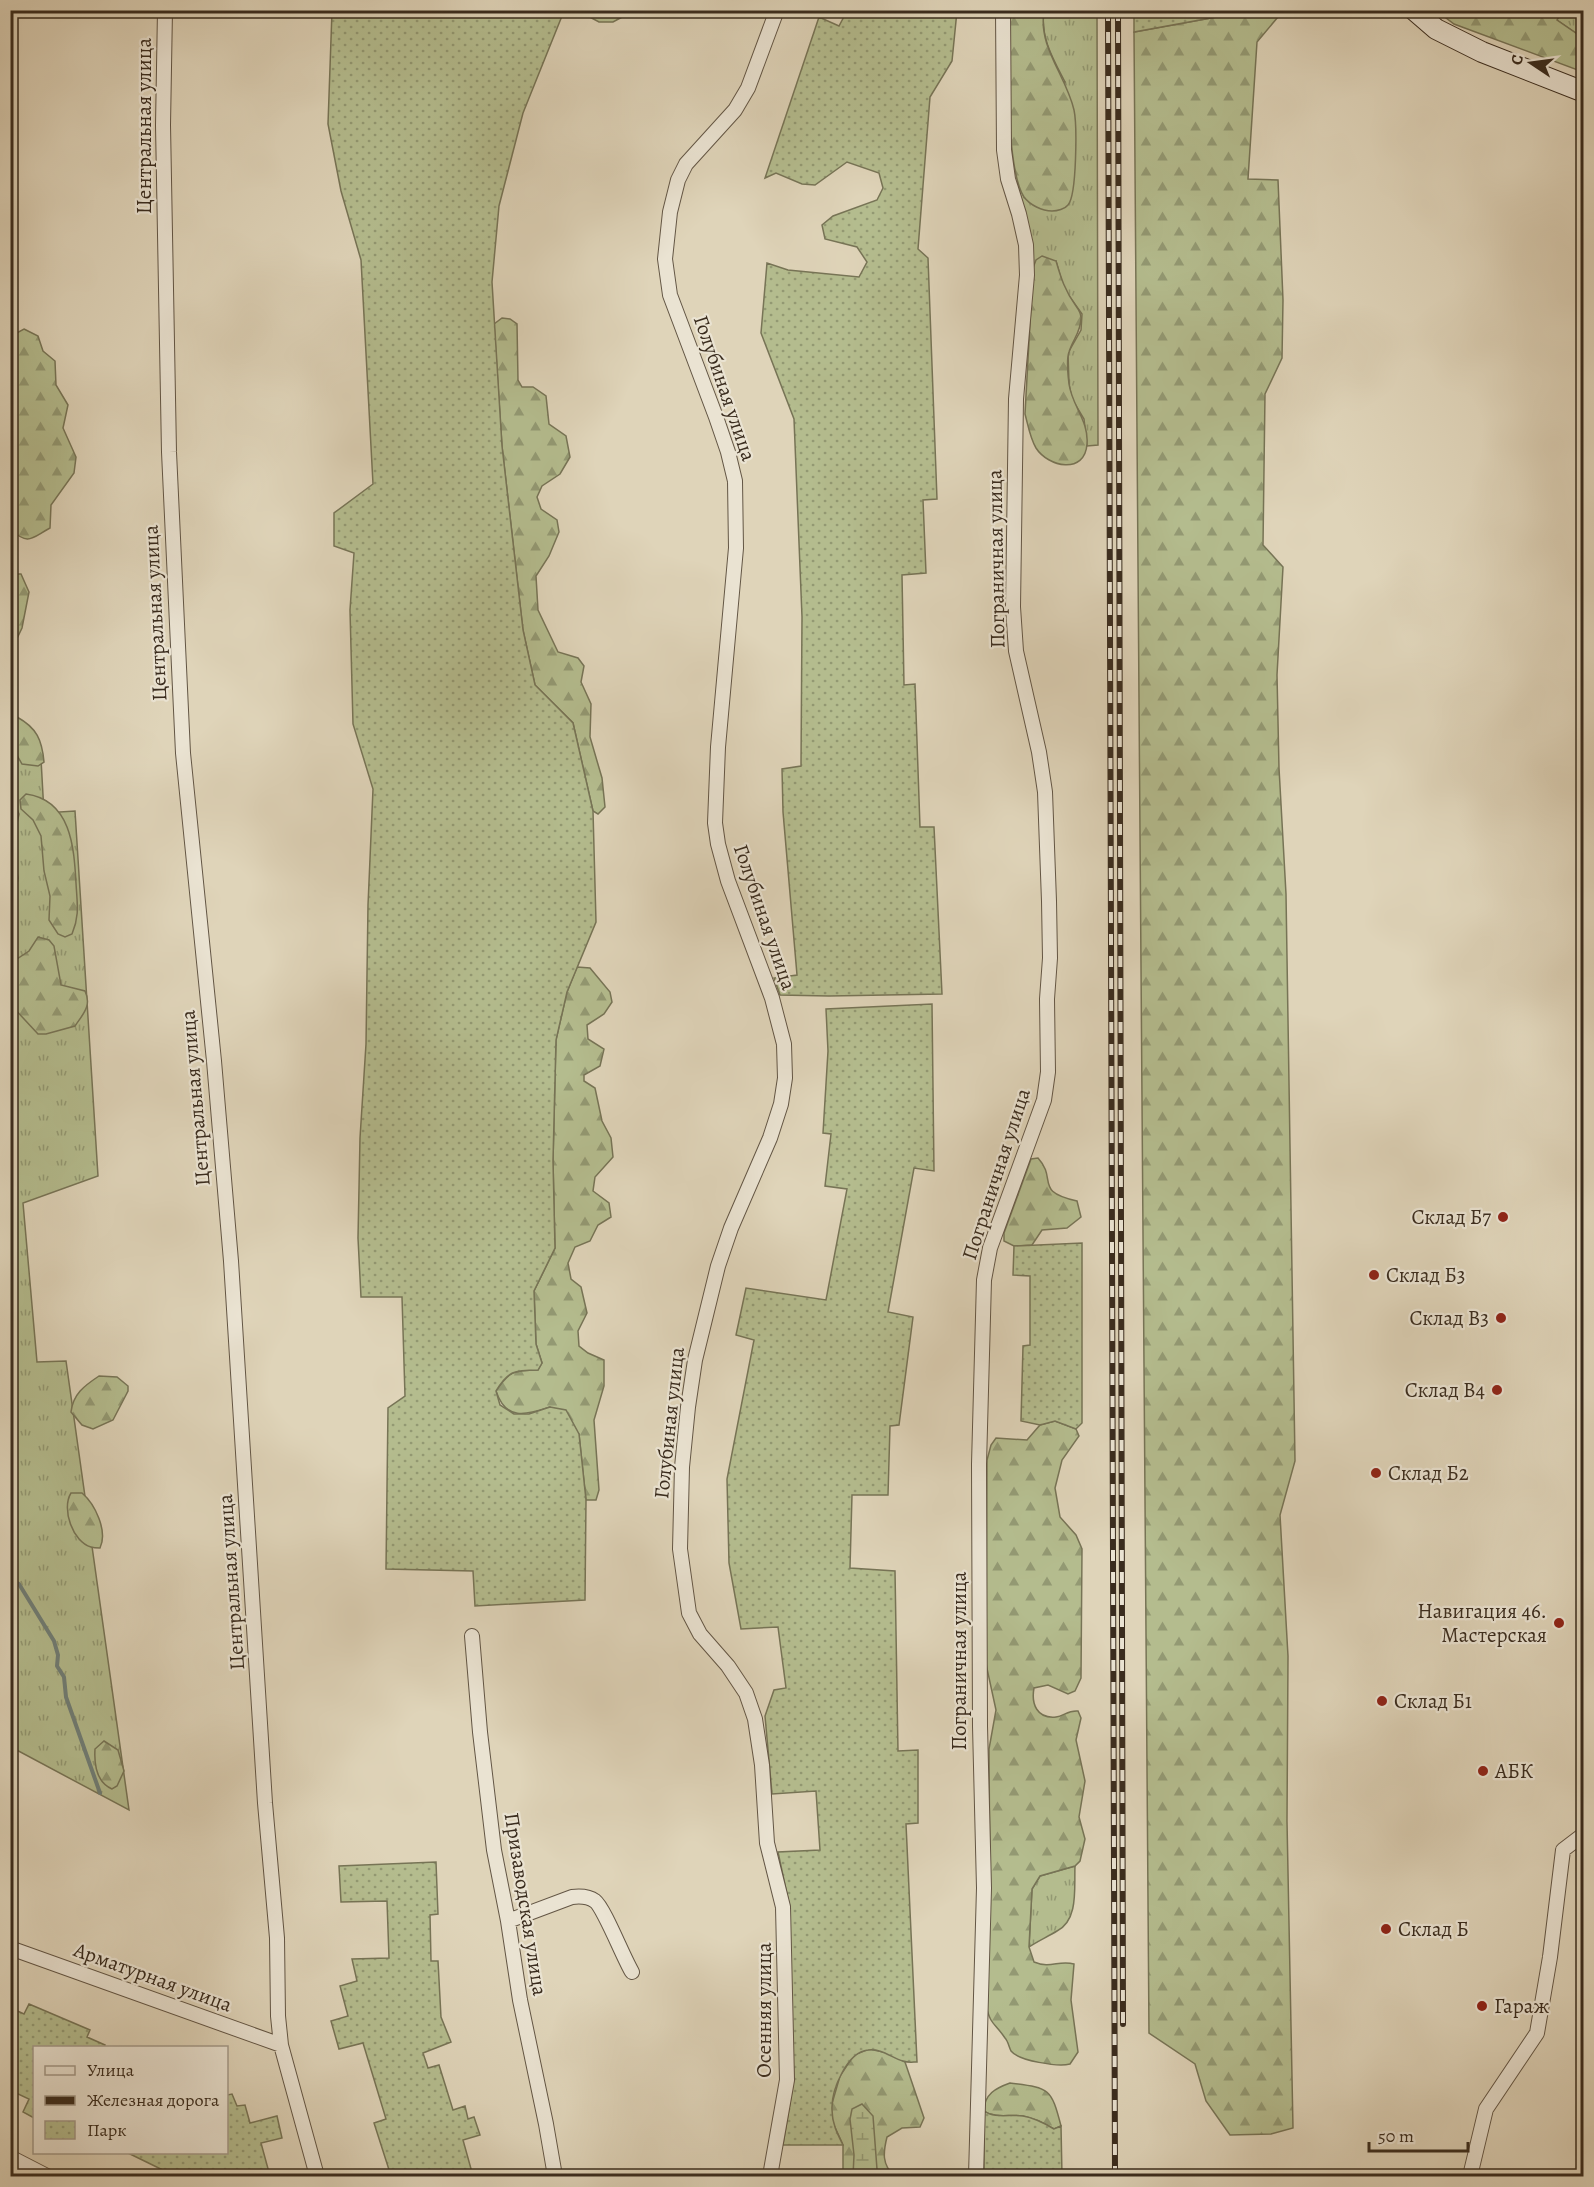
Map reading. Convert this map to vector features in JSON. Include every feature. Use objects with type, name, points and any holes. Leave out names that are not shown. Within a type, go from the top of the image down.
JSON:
[{"type":"main road","points":[[1414,10],[1436,28],[1482,51],[1584,92]]},
{"type":"street","name":"Центральная улица","points":[[165,10],[163,125],[169,452],[183,753],[214,1061],[231,1261],[265,1803],[278,1938],[278,2016],[281,2045],[317,2176]]},
{"type":"street","name":"Голубиная улица","points":[[767,1843],[762,1765],[755,1719],[746,1693],[728,1666],[700,1634],[689,1613],[680,1549],[681,1502],[688,1407],[706,1308],[731,1228],[770,1138],[781,1104],[785,1078],[784,1044],[772,998],[728,881],[715,823],[718,747],[736,548],[735,480],[716,417],[670,295],[665,259],[667,231],[678,180],[686,164],[735,110],[748,88],[777,10]]},
{"type":"street","name":"Пограничная улица","points":[[976,2176],[984,1888],[978,1464],[984,1280],[990,1248],[1044,1100],[1048,1072],[1047,999],[1050,958],[1045,792],[1039,752],[1016,651],[1013,607],[1016,399],[1027,274],[1026,245],[1008,179],[1004,150],[1003,10]]},
{"type":"street","name":"Призаводская улица","points":[[472,1635],[491,1827],[520,2000],[555,2176]]},
{"type":"street","points":[[1470,2176],[1486,2109],[1537,2033],[1550,1957],[1563,1850],[1584,1834]]},
{"type":"street","name":"Осенняя улица","points":[[767,1843],[784,1920],[787,2080],[770,2176]]},
{"type":"street","points":[[508,1920],[572,1897],[589,1898],[600,1907],[632,1972]]},
{"type":"street","name":"Арматурная улица","points":[[10,1948],[281,2045]]},
{"type":"street","points":[[10,2157],[47,2176]]},
{"type":"green space","points":[[1134,10],[1239,11],[1134,32]]},
{"type":"green space","points":[[332,11],[564,11],[523,113],[499,206],[492,282],[502,446],[523,630],[535,685],[573,723],[593,811],[596,922],[567,992],[556,1040],[553,1161],[555,1248],[534,1291],[536,1344],[542,1363],[538,1370],[512,1373],[504,1379],[496,1391],[500,1405],[514,1414],[529,1414],[550,1407],[566,1410],[579,1434],[586,1500],[585,1600],[475,1606],[473,1571],[386,1569],[388,1408],[405,1396],[402,1297],[361,1297],[358,1238],[360,1138],[366,1044],[368,905],[373,789],[353,724],[350,610],[354,553],[334,546],[334,513],[373,484],[361,260],[341,191],[328,124]]},
{"type":"green space","points":[[566,11],[631,11],[613,22],[599,22],[586,15],[574,16]]},
{"type":"green space","points":[[847,11],[957,11],[952,61],[930,97],[918,249],[928,258],[937,499],[923,500],[926,573],[902,575],[904,685],[915,684],[920,827],[934,827],[942,994],[780,995],[774,978],[797,975],[783,812],[782,769],[801,766],[802,617],[794,419],[761,333],[767,263],[788,270],[859,277],[867,262],[857,247],[825,239],[822,225],[833,216],[877,200],[883,188],[879,173],[847,162],[815,185],[802,184],[776,173],[765,178],[819,17],[839,26]]},
{"type":"green space","points":[[1008,11],[1044,11],[1045,37],[1074,110],[1076,144],[1073,188],[1068,205],[1058,210],[1044,210],[1033,205],[1024,197],[1018,182],[1013,161],[1009,107]]},
{"type":"green space","points":[[1044,11],[1097,11],[1098,445],[1087,446],[1084,419],[1072,399],[1069,384],[1068,353],[1081,330],[1082,314],[1064,289],[1056,261],[1033,268],[1028,228],[1017,181],[1024,197],[1065,82],[1046,39]]},
{"type":"green space","points":[[1239,11],[1283,11],[1257,42],[1248,179],[1278,180],[1283,300],[1282,358],[1265,394],[1263,545],[1283,567],[1277,675],[1279,768],[1286,894],[1295,1461],[1280,1515],[1288,1656],[1287,1821],[1293,2128],[1271,2134],[1230,2135],[1206,2101],[1195,2064],[1149,2033],[1134,32]]},
{"type":"green space","points":[[1437,11],[1562,11],[1557,20],[1583,38],[1583,72],[1454,24]]},
{"type":"green space","points":[[1562,11],[1583,11],[1583,38],[1557,20]]},
{"type":"green space","points":[[1042,256],[1056,261],[1066,290],[1081,316],[1080,327],[1068,355],[1068,368],[1071,392],[1083,421],[1087,444],[1085,454],[1073,464],[1057,463],[1042,455],[1032,440],[1025,414],[1033,268],[1036,260]]},
{"type":"green space","points":[[502,318],[510,319],[517,324],[518,380],[522,387],[533,387],[546,396],[549,424],[566,436],[570,457],[560,474],[542,486],[537,497],[541,509],[557,520],[559,532],[549,556],[536,576],[538,610],[558,652],[578,658],[584,666],[581,682],[591,704],[590,737],[602,778],[605,807],[598,814],[593,811],[573,723],[535,685],[523,630],[502,446],[494,324]]},
{"type":"green space","points":[[24,329],[38,336],[43,351],[55,361],[56,385],[68,405],[63,428],[76,457],[74,473],[51,505],[50,528],[30,539],[22,538],[10,530],[11,336]]},
{"type":"green space","points":[[11,574],[21,574],[29,592],[22,628],[11,651]]},
{"type":"green space","points":[[17,717],[34,730],[40,741],[44,762],[38,766],[22,764],[14,750],[11,724]]},
{"type":"green space","points":[[10,736],[12,758],[41,759],[44,813],[75,811],[98,1176],[23,1203],[37,1362],[66,1361],[129,1810],[11,1747]]},
{"type":"green space","points":[[11,794],[19,814],[12,845],[18,878],[11,916]]},
{"type":"green space","points":[[26,794],[41,798],[53,805],[67,827],[71,841],[74,855],[77,915],[72,934],[65,937],[58,934],[49,920],[50,896],[44,871],[41,836],[33,820],[21,809],[20,800]]},
{"type":"green space","points":[[38,937],[49,940],[54,946],[61,985],[85,991],[88,1001],[86,1010],[75,1026],[46,1034],[38,1034],[11,1005],[11,963],[29,951]]},
{"type":"green space","points":[[577,967],[590,968],[610,992],[612,1002],[604,1014],[587,1025],[588,1039],[604,1049],[600,1066],[584,1075],[584,1081],[595,1088],[602,1121],[611,1138],[613,1157],[595,1177],[593,1191],[609,1203],[611,1217],[598,1225],[590,1241],[575,1247],[568,1263],[571,1279],[581,1287],[587,1313],[578,1331],[579,1346],[604,1360],[604,1386],[594,1420],[599,1490],[596,1500],[586,1500],[579,1434],[550,1407],[525,1413],[511,1411],[500,1401],[496,1391],[513,1373],[538,1370],[542,1363],[536,1344],[534,1291],[555,1248],[553,1161],[556,1040],[567,992]]},
{"type":"green space","points":[[932,1004],[934,1171],[914,1168],[888,1312],[913,1317],[899,1425],[890,1426],[888,1495],[852,1495],[850,1568],[895,1571],[898,1751],[918,1750],[918,1823],[906,1824],[917,2062],[905,2062],[877,2050],[860,2052],[853,2057],[842,2073],[832,2102],[834,2124],[843,2145],[783,2145],[794,2079],[790,2004],[790,1908],[778,1852],[820,1850],[816,1791],[772,1794],[765,1716],[774,1690],[786,1688],[778,1627],[741,1629],[729,1563],[727,1479],[754,1340],[736,1335],[746,1288],[826,1300],[847,1189],[825,1186],[831,1134],[823,1133],[828,1051],[826,1009]]},
{"type":"green space","points":[[1038,1158],[1044,1166],[1051,1189],[1055,1193],[1077,1201],[1081,1217],[1067,1228],[1042,1230],[1032,1245],[1014,1246],[1004,1241],[1004,1233],[1031,1159]]},
{"type":"green space","points":[[1082,1243],[1082,1423],[1076,1429],[1055,1421],[1040,1425],[1021,1421],[1023,1346],[1030,1345],[1030,1276],[1013,1275],[1014,1246]]},
{"type":"green space","points":[[99,1376],[117,1377],[128,1386],[128,1391],[113,1420],[93,1429],[82,1425],[71,1412],[74,1400],[80,1391]]},
{"type":"green space","points":[[1055,1421],[1076,1429],[1079,1436],[1062,1460],[1055,1488],[1060,1517],[1076,1535],[1082,1549],[1081,1678],[1075,1691],[1068,1694],[1048,1685],[1034,1688],[1034,1700],[1037,1709],[1044,1716],[1056,1717],[1071,1711],[1078,1711],[1081,1718],[1076,1740],[1085,1781],[1079,1817],[1085,1839],[1080,1861],[1075,1866],[1040,1876],[1032,1889],[1029,1947],[1034,1962],[1045,1965],[1074,1964],[1071,2000],[1078,2052],[1070,2064],[1064,2065],[1048,2064],[1015,2055],[992,2021],[986,2006],[990,1893],[989,1749],[996,1710],[986,1664],[987,1460],[991,1445],[996,1438],[1027,1440],[1040,1425]]},
{"type":"green space","points":[[71,1493],[82,1493],[96,1511],[102,1534],[100,1548],[85,1544],[74,1532],[67,1507]]},
{"type":"green space","points":[[104,1741],[118,1750],[124,1771],[117,1786],[112,1789],[102,1782],[95,1761],[95,1749]]},
{"type":"green space","points":[[436,1862],[438,1914],[430,1915],[431,1961],[438,1961],[441,2017],[451,2042],[423,2053],[428,2068],[439,2065],[453,2110],[465,2106],[468,2119],[474,2117],[480,2135],[463,2140],[473,2176],[391,2176],[374,2123],[386,2119],[363,2043],[339,2049],[331,2021],[348,2016],[340,1986],[357,1981],[352,1959],[389,1958],[387,1901],[341,1902],[339,1866]]},
{"type":"green space","points":[[1075,1866],[1074,1902],[1069,1919],[1057,1931],[1029,1947],[1032,1889],[1040,1876]]},
{"type":"green space","points":[[29,2004],[90,2030],[87,2037],[105,2045],[33,2046],[33,2117],[23,2112],[29,2099],[14,2092],[10,2099],[11,2008],[24,2014]]},
{"type":"green space","points":[[869,2049],[888,2053],[905,2062],[924,2118],[920,2127],[902,2128],[887,2137],[885,2158],[887,2167],[894,2176],[843,2176],[843,2145],[833,2123],[831,2107],[840,2076],[854,2055]]},
{"type":"green space","points":[[1010,2083],[1033,2086],[1046,2092],[1051,2097],[1061,2126],[1054,2129],[1027,2117],[998,2116],[984,2111],[986,2100],[992,2092]]},
{"type":"green space","points":[[232,2094],[237,2106],[245,2105],[250,2123],[277,2116],[282,2138],[261,2143],[270,2176],[175,2176],[130,2154],[228,2154],[228,2095]]},
{"type":"green space","points":[[862,2104],[873,2116],[877,2169],[880,2176],[853,2176],[854,2155],[850,2119],[852,2109]]},
{"type":"green space","points":[[984,2111],[998,2116],[1027,2117],[1054,2129],[1061,2126],[1062,2176],[984,2176]]},
{"type":"waterway","points":[[10,1579],[19,1584],[54,1641],[58,1655],[57,1666],[64,1677],[66,1697],[100,1793]]},
{"type":"railway","points":[[1108,10],[1115,2176]]},
{"type":"railway","points":[[1118,10],[1123,2024]]},
{"type":"place","name":"Склад Б7","points":[[1503,1217]]},
{"type":"place","name":"Склад Б3","points":[[1374,1275]]},
{"type":"place","name":"Склад В3","points":[[1501,1318]]},
{"type":"place","name":"Склад В4","points":[[1497,1390]]},
{"type":"place","name":"Склад Б2","points":[[1376,1473]]},
{"type":"place","name":"Навигация 46. Мастерская","points":[[1559,1623]]},
{"type":"place","name":"Склад Б1","points":[[1382,1701]]},
{"type":"place","name":"АБК","points":[[1483,1771]]},
{"type":"place","name":"Склад Б","points":[[1386,1929]]},
{"type":"place","name":"Гараж","points":[[1482,2006]]}]
